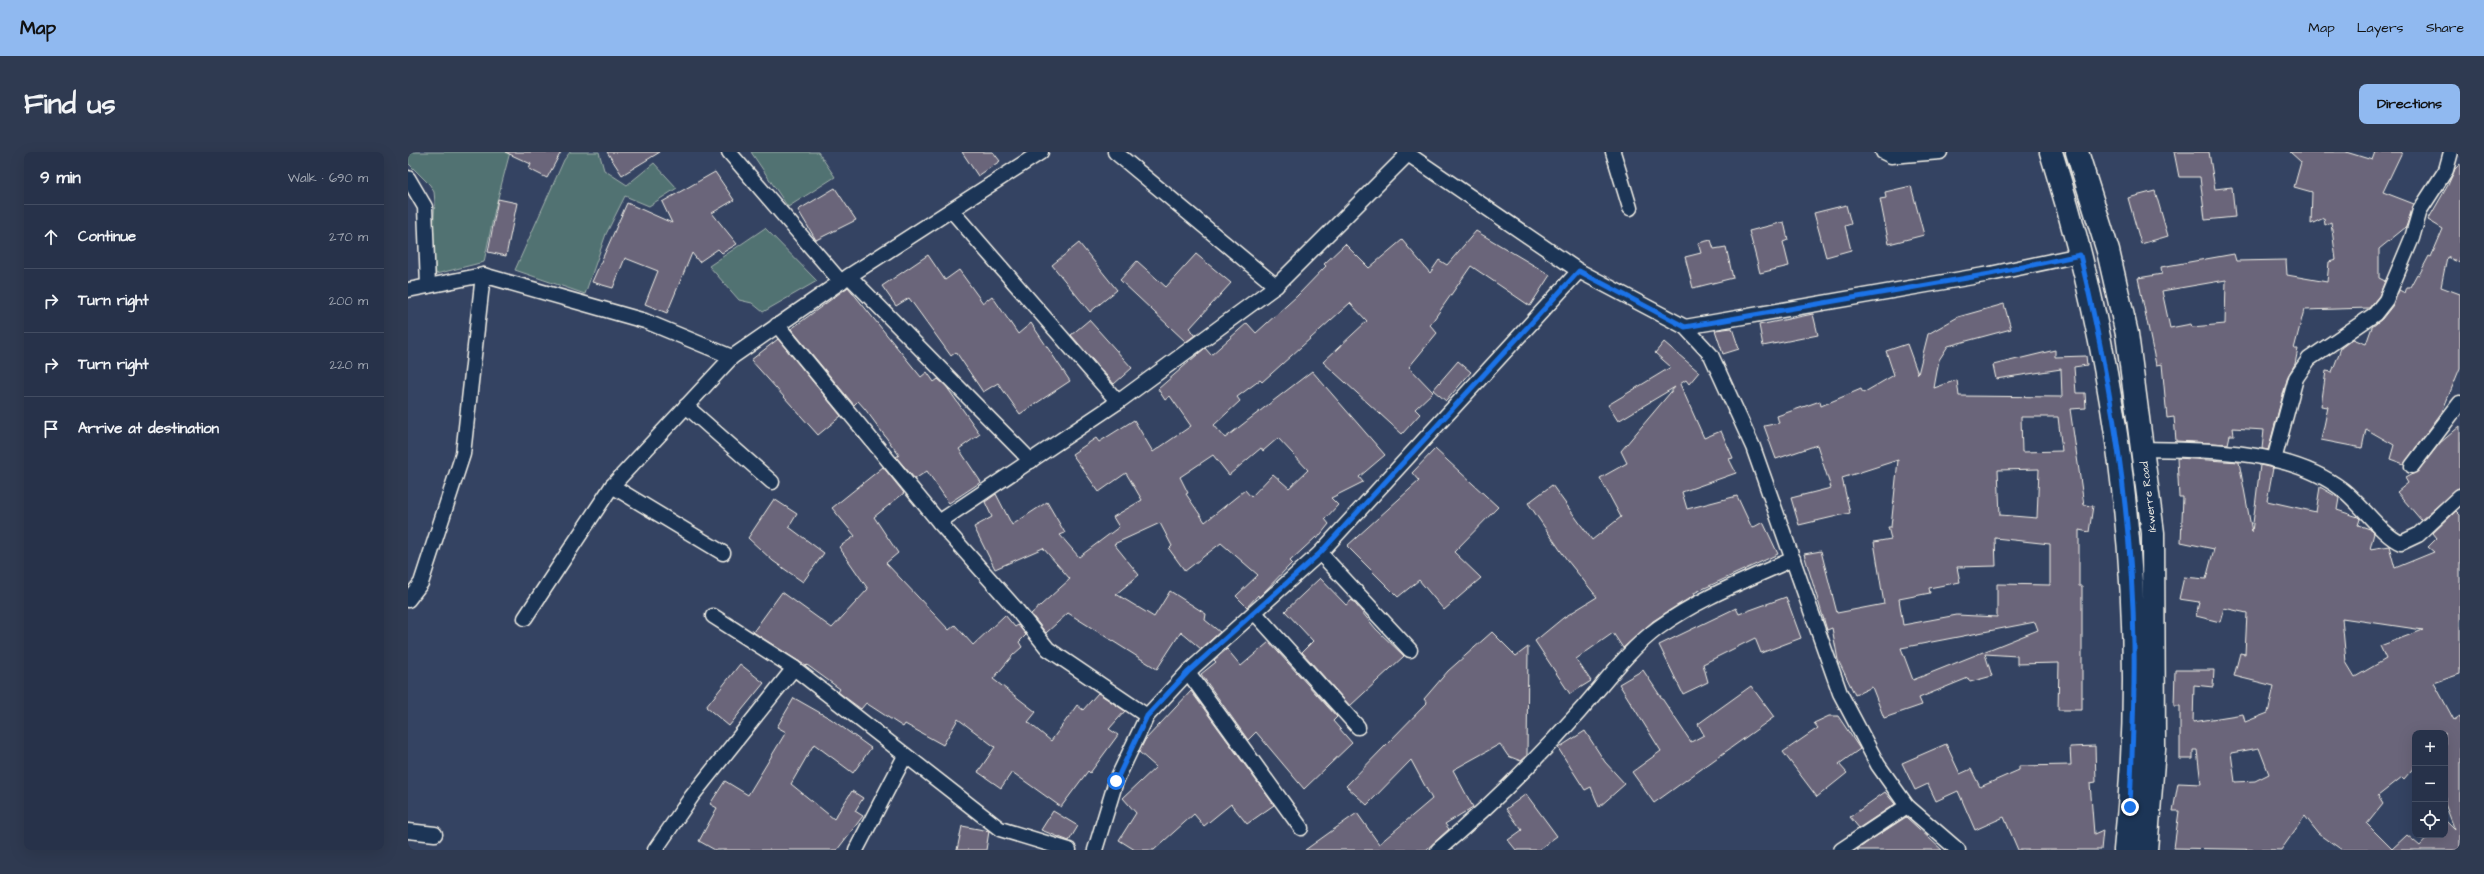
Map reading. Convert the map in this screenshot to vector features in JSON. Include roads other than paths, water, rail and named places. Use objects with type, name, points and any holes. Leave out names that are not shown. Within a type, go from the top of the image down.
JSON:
[{"type":"main road","points":[[2051,152],[2080,255],[2095,317],[2120,461],[2129,558],[2134,642],[2134,726],[2125,850]]},
{"type":"main road","name":"Ikwerre Road","points":[[2077,152],[2108,251],[2123,319],[2143,449],[2153,532],[2155,637],[2154,749],[2146,850]]},
{"type":"street","points":[[729,152],[845,279],[1031,461]]},
{"type":"street","points":[[525,618],[612,486],[732,357],[845,279],[1041,152]]},
{"type":"street","points":[[1115,152],[1276,286]]},
{"type":"street","points":[[1613,152],[1630,208]]},
{"type":"street","points":[[1883,152],[1891,156],[1940,152]]},
{"type":"street","points":[[2274,460],[2296,378],[2309,360],[2375,314],[2382,304],[2412,238],[2420,210],[2446,170],[2450,152]]},
{"type":"street","points":[[939,522],[1118,402],[1276,286],[1406,153],[1579,271],[1685,327],[1711,355],[1753,447],[1840,693],[1878,765],[1907,806],[1958,850]]},
{"type":"street","points":[[408,178],[425,207],[428,286]]},
{"type":"street","points":[[952,211],[1118,402]]},
{"type":"street","points":[[1685,327],[1990,274],[2080,255]]},
{"type":"street","points":[[1095,850],[1116,781],[1147,716],[1188,672],[1320,553],[1579,271]]},
{"type":"street","points":[[408,600],[421,583],[463,454],[483,275]]},
{"type":"street","points":[[408,290],[483,275],[645,321],[732,357]]},
{"type":"street","points":[[777,325],[939,522],[1016,608],[1048,649],[1147,716]]},
{"type":"street","points":[[2412,466],[2460,403]]},
{"type":"street","points":[[686,406],[772,482]]},
{"type":"street","points":[[2143,449],[2218,451],[2274,460],[2321,475],[2343,490],[2367,511],[2393,540],[2402,543],[2418,534],[2460,496]]},
{"type":"street","points":[[612,486],[723,552]]},
{"type":"street","points":[[1320,553],[1410,650]]},
{"type":"street","points":[[1438,850],[1527,766],[1578,713],[1626,659],[1657,629],[1690,607],[1793,558]]},
{"type":"street","points":[[1255,612],[1358,727]]},
{"type":"street","points":[[713,616],[794,668],[1000,829],[1069,850]]},
{"type":"street","points":[[655,850],[692,796],[794,668]]},
{"type":"street","points":[[1188,672],[1301,828]]},
{"type":"street","points":[[856,850],[905,756]]},
{"type":"street","points":[[1841,850],[1907,806]]},
{"type":"street","points":[[408,831],[435,834]]}]
